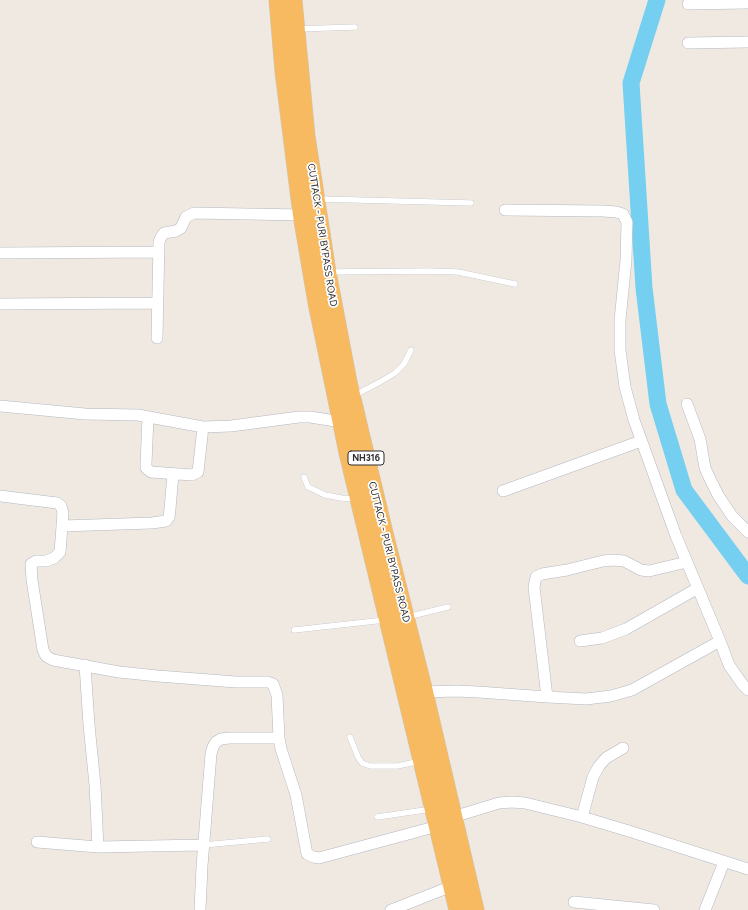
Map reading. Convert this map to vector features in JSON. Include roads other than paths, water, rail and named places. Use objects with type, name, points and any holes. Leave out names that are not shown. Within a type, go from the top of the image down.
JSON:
[{"type":"highway","name":"CUTTACK - PURI BYPASS ROAD","points":[[278,0],[284,72],[302,215],[317,303],[360,500],[397,618],[424,692],[452,886],[458,910]]},
{"type":"highway","name":"CUTTACK - PURI BYPASS ROAD","points":[[293,0],[306,136],[326,272],[397,618],[423,761],[475,910]]},
{"type":"street","points":[[688,4],[748,3]]},
{"type":"street","points":[[688,43],[748,42]]},
{"type":"street","points":[[505,210],[603,211],[624,214],[627,222],[626,260],[620,320],[620,350],[625,387],[641,441],[686,562],[729,665],[748,690]]},
{"type":"street","points":[[157,338],[160,237],[164,233],[176,231],[181,228],[186,217],[194,212],[302,215]]},
{"type":"street","points":[[0,253],[159,252]]},
{"type":"street","points":[[0,304],[158,304]]},
{"type":"street","points":[[687,404],[700,439],[705,468],[710,479],[718,495],[732,516],[748,532]]},
{"type":"street","points":[[0,406],[68,413],[138,415],[203,426],[231,426],[299,417],[310,417],[342,422]]},
{"type":"street","points":[[148,417],[146,468],[151,472],[192,475],[198,472],[203,426]]},
{"type":"street","points":[[502,491],[641,441]]},
{"type":"street","points":[[62,526],[152,523],[166,521],[170,509],[174,474]]},
{"type":"street","points":[[0,496],[58,503],[61,506],[63,513],[60,552],[54,558],[36,560],[31,564],[32,580],[43,650],[46,656],[53,660],[119,672],[236,682],[268,682],[273,684],[277,695],[279,738],[283,757],[296,796],[307,854],[319,858],[328,856],[442,817],[512,802],[582,817],[640,834],[748,870]]},
{"type":"street","points":[[547,697],[534,587],[536,577],[542,574],[567,570],[603,560],[624,562],[641,570],[649,571],[686,562]]},
{"type":"street","points":[[580,641],[602,638],[620,631],[698,588]]},
{"type":"street","points":[[424,692],[456,691],[586,699],[611,696],[632,690],[720,641]]},
{"type":"street","points":[[85,665],[95,785],[98,847]]},
{"type":"street","points":[[200,910],[211,754],[213,747],[216,742],[221,739],[279,738]]},
{"type":"street","points":[[582,817],[593,777],[599,766],[606,758],[623,748]]},
{"type":"street","points":[[37,842],[98,847],[204,845]]},
{"type":"street","points":[[705,910],[724,862]]},
{"type":"street","points":[[391,910],[452,886]]},
{"type":"street","points":[[574,902],[654,910]]},
{"type":"lane","points":[[296,29],[355,27]]},
{"type":"lane","points":[[316,199],[471,203]]},
{"type":"lane","points":[[326,272],[458,272],[515,284]]},
{"type":"lane","points":[[352,396],[395,373],[404,364],[411,350]]},
{"type":"lane","points":[[304,477],[308,487],[325,495],[360,500]]},
{"type":"lane","points":[[294,630],[397,618],[448,607]]},
{"type":"lane","points":[[350,737],[362,763],[370,766],[397,766],[423,761]]},
{"type":"lane","points":[[377,816],[442,817]]},
{"type":"lane","points":[[204,845],[268,839]]},
{"type":"waterway","points":[[657,0],[631,83],[644,288],[658,404],[684,490],[748,576]]}]
